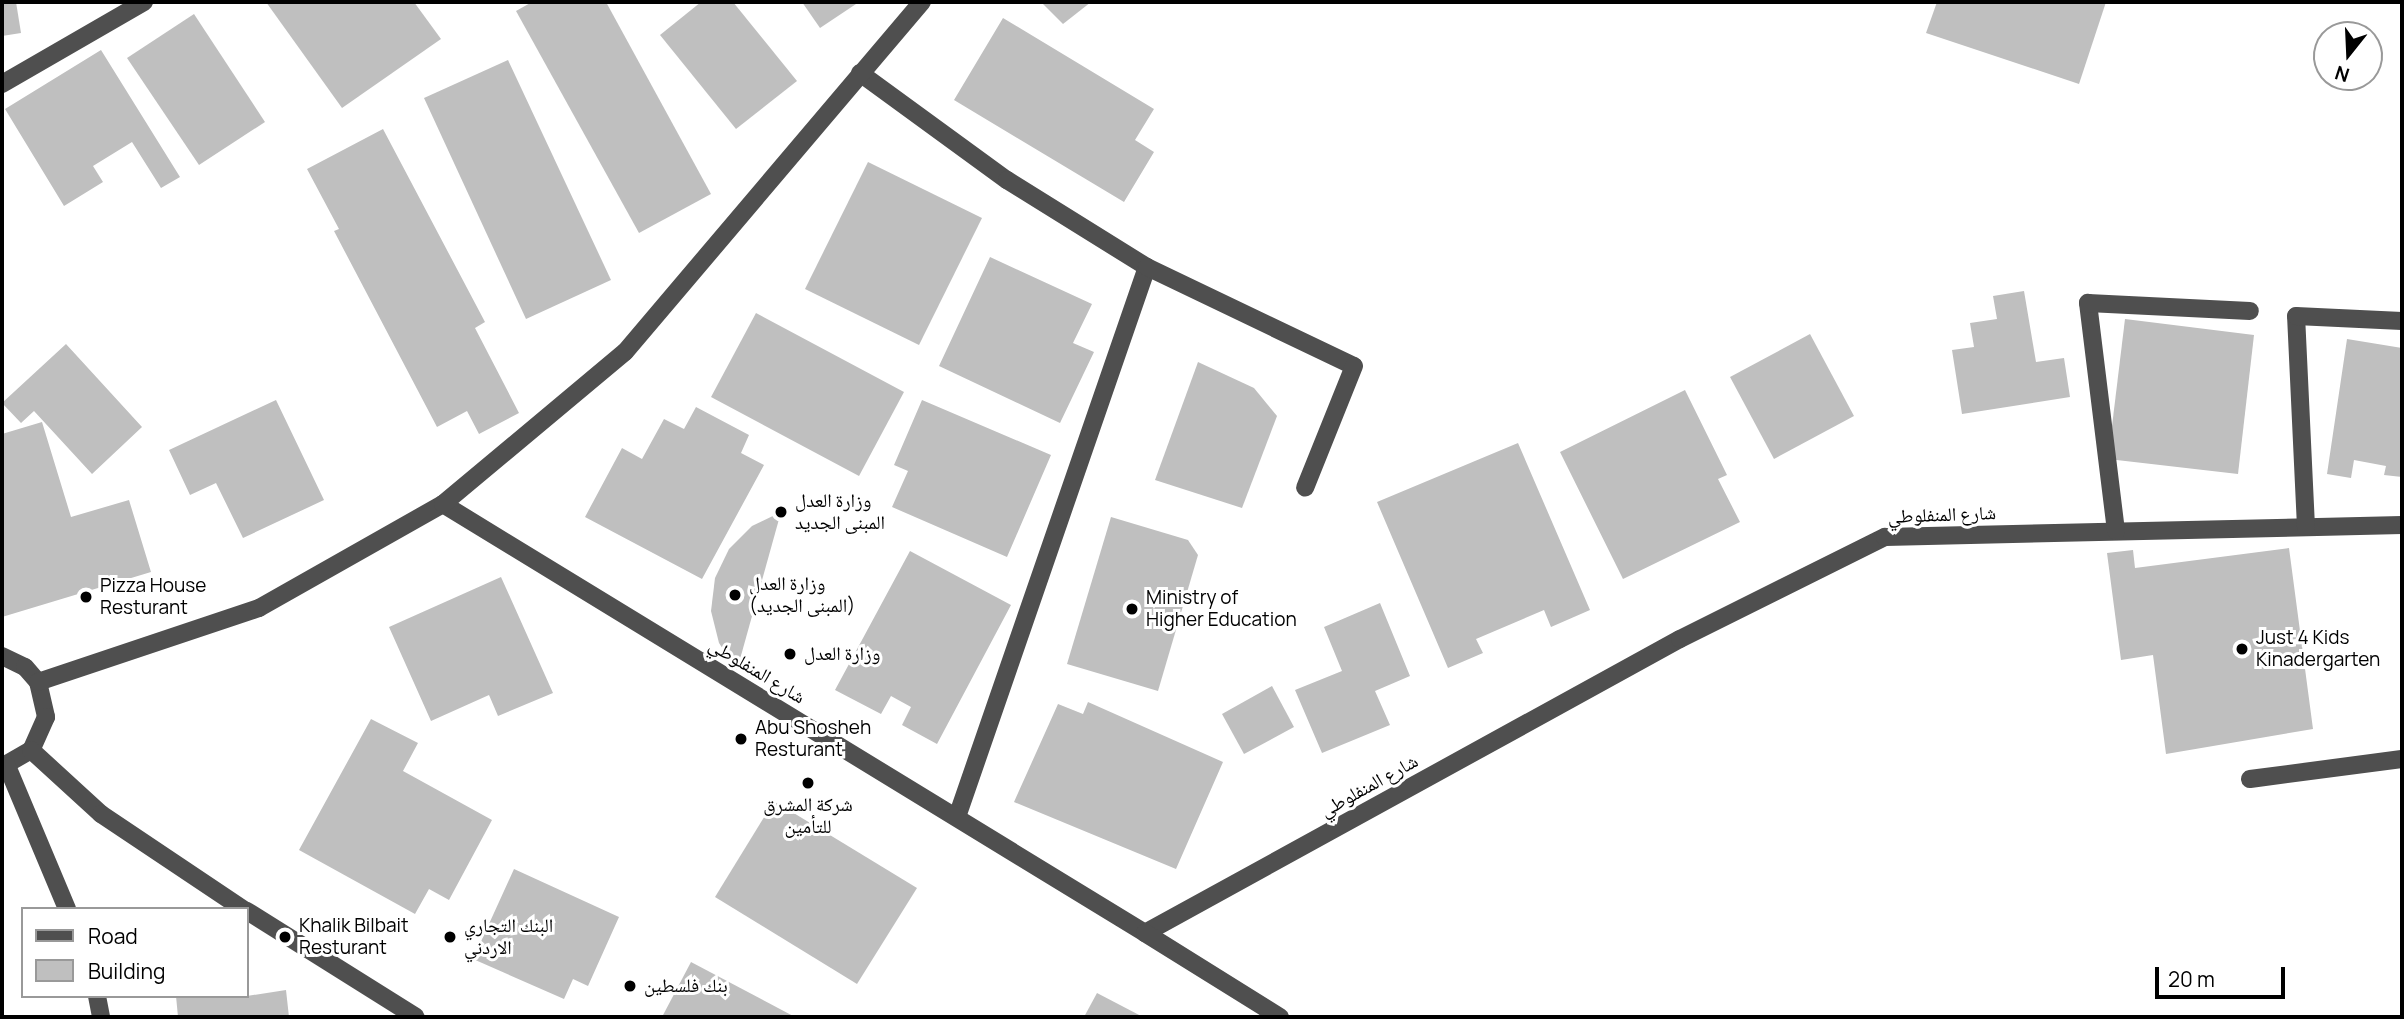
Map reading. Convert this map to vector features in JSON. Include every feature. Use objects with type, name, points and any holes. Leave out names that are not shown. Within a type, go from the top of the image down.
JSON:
[{"type":"street","points":[[2,84],[145,2]]},
{"type":"street","points":[[38,682],[258,608],[443,504],[625,352],[922,2]]},
{"type":"street","points":[[860,73],[1007,180],[1147,267],[1354,366],[1305,488]]},
{"type":"street","points":[[957,817],[1147,267]]},
{"type":"street","points":[[2116,531],[2088,303],[2250,311]]},
{"type":"street","points":[[2306,527],[2296,316],[2402,321]]},
{"type":"street","name":"شارع المنفلوطي","points":[[443,504],[1145,933],[1680,639],[1885,537],[2402,525]]},
{"type":"street","points":[[2,656],[25,667],[38,682],[46,717],[31,750],[4,767],[66,907]]},
{"type":"street","points":[[31,750],[101,814],[240,907]]},
{"type":"street","points":[[2250,779],[2402,759]]},
{"type":"street","points":[[248,912],[416,1017]]},
{"type":"street","points":[[1145,933],[1280,1017]]},
{"type":"street","points":[[97,998],[101,1017]]},
{"type":"building","points":[[2,2],[16,2],[21,33],[2,36]]},
{"type":"building","points":[[266,2],[414,2],[441,39],[342,108]]},
{"type":"building","points":[[532,2],[606,2],[711,194],[639,233],[516,11]]},
{"type":"building","points":[[701,2],[733,2],[797,81],[736,129],[660,35]]},
{"type":"building","points":[[802,2],[859,2],[820,28]]},
{"type":"building","points":[[1041,2],[1091,2],[1063,24]]},
{"type":"building","points":[[1937,2],[2106,2],[2079,84],[1926,33]]},
{"type":"building","points":[[194,14],[265,122],[199,165],[127,58]]},
{"type":"building","points":[[1003,18],[1154,109],[1135,140],[1154,152],[1124,202],[954,100]]},
{"type":"building","points":[[101,50],[180,177],[161,188],[132,142],[93,166],[103,182],[64,206],[5,109]]},
{"type":"building","points":[[508,60],[611,280],[526,319],[424,98]]},
{"type":"building","points":[[383,129],[485,322],[475,328],[519,413],[479,434],[467,411],[437,427],[334,231],[339,229],[307,169]]},
{"type":"building","points":[[868,162],[982,218],[919,345],[805,289]]},
{"type":"building","points":[[990,257],[1092,304],[1073,343],[1094,352],[1060,423],[939,366]]},
{"type":"building","points":[[2024,291],[2036,362],[2064,358],[2070,397],[1962,414],[1952,350],[1974,347],[1970,323],[1997,319],[1993,296]]},
{"type":"building","points":[[756,313],[904,392],[859,476],[711,397]]},
{"type":"building","points":[[2125,319],[2254,335],[2238,474],[2108,459]]},
{"type":"building","points":[[1810,334],[1854,416],[1774,459],[1730,377]]},
{"type":"building","points":[[2347,339],[2402,348],[2402,477],[2384,475],[2386,466],[2354,460],[2351,478],[2327,474]]},
{"type":"building","points":[[66,344],[142,427],[92,474],[34,411],[21,423],[2,403]]},
{"type":"building","points":[[1198,362],[1254,388],[1277,416],[1242,508],[1155,480]]},
{"type":"building","points":[[1685,390],[1727,475],[1718,479],[1740,522],[1623,579],[1560,452]]},
{"type":"building","points":[[276,400],[324,500],[243,538],[216,483],[190,495],[169,450]]},
{"type":"building","points":[[922,400],[1051,455],[1007,557],[892,507],[908,471],[894,465]]},
{"type":"building","points":[[696,407],[749,435],[741,453],[764,465],[702,579],[585,517],[622,448],[642,459],[664,419],[684,429]]},
{"type":"building","points":[[42,422],[71,517],[129,500],[151,572],[2,617],[2,434]]},
{"type":"building","points":[[1518,443],[1590,610],[1551,627],[1544,610],[1476,639],[1483,653],[1448,668],[1377,502]]},
{"type":"building","name":"وزارة العدل (المبنى الجديد)","points":[[781,512],[737,670],[719,643],[711,611],[715,578],[729,549],[752,526]]},
{"type":"building","name":"Ministry of Higher Education","points":[[1111,517],[1188,540],[1198,555],[1158,691],[1067,664]]},
{"type":"building","points":[[2289,548],[2313,729],[2166,754],[2153,655],[2121,660],[2107,553],[2133,550],[2135,568]]},
{"type":"building","points":[[910,551],[1011,605],[937,744],[902,725],[911,707],[891,696],[881,714],[835,690]]},
{"type":"building","points":[[501,577],[553,693],[498,716],[489,695],[431,721],[389,627]]},
{"type":"building","points":[[1380,603],[1410,676],[1375,691],[1390,725],[1322,753],[1295,690],[1342,671],[1324,627]]},
{"type":"building","points":[[1272,686],[1294,727],[1244,754],[1222,714]]},
{"type":"building","points":[[1088,702],[1223,762],[1176,869],[1014,802],[1058,704],[1083,714]]},
{"type":"building","points":[[371,719],[418,743],[403,771],[492,820],[449,900],[429,889],[415,914],[299,850]]},
{"type":"building","points":[[774,801],[917,888],[857,984],[715,897]]},
{"type":"building","points":[[514,869],[619,917],[588,986],[573,979],[564,999],[473,959]]},
{"type":"building","points":[[691,962],[795,1017],[662,1017]]},
{"type":"building","points":[[286,990],[289,1017],[178,1017],[176,998],[248,998],[248,996]]},
{"type":"building","points":[[1097,993],[1143,1017],[1084,1017]]},
{"type":"place","name":"وزارة العدل المبنى الجديد","points":[[781,512]]},
{"type":"place","name":"وزارة العدل (المبنى الجديد)","points":[[735,595]]},
{"type":"place","name":"Pizza House Resturant","points":[[86,597]]},
{"type":"place","name":"Ministry of Higher Education","points":[[1132,609]]},
{"type":"place","name":"Just 4 Kids Kinadergarten","points":[[2242,649]]},
{"type":"place","name":"وزارة العدل","points":[[790,654]]},
{"type":"place","name":"Abu Shosheh Resturant","points":[[741,739]]},
{"type":"place","name":"شركة المشرق للتأمين","points":[[808,783]]},
{"type":"place","name":"Khalik Bilbait Resturant","points":[[285,937]]},
{"type":"place","name":"البنك التجاري الاردني","points":[[450,937]]},
{"type":"place","name":"بنك فلسطين","points":[[630,986]]}]
